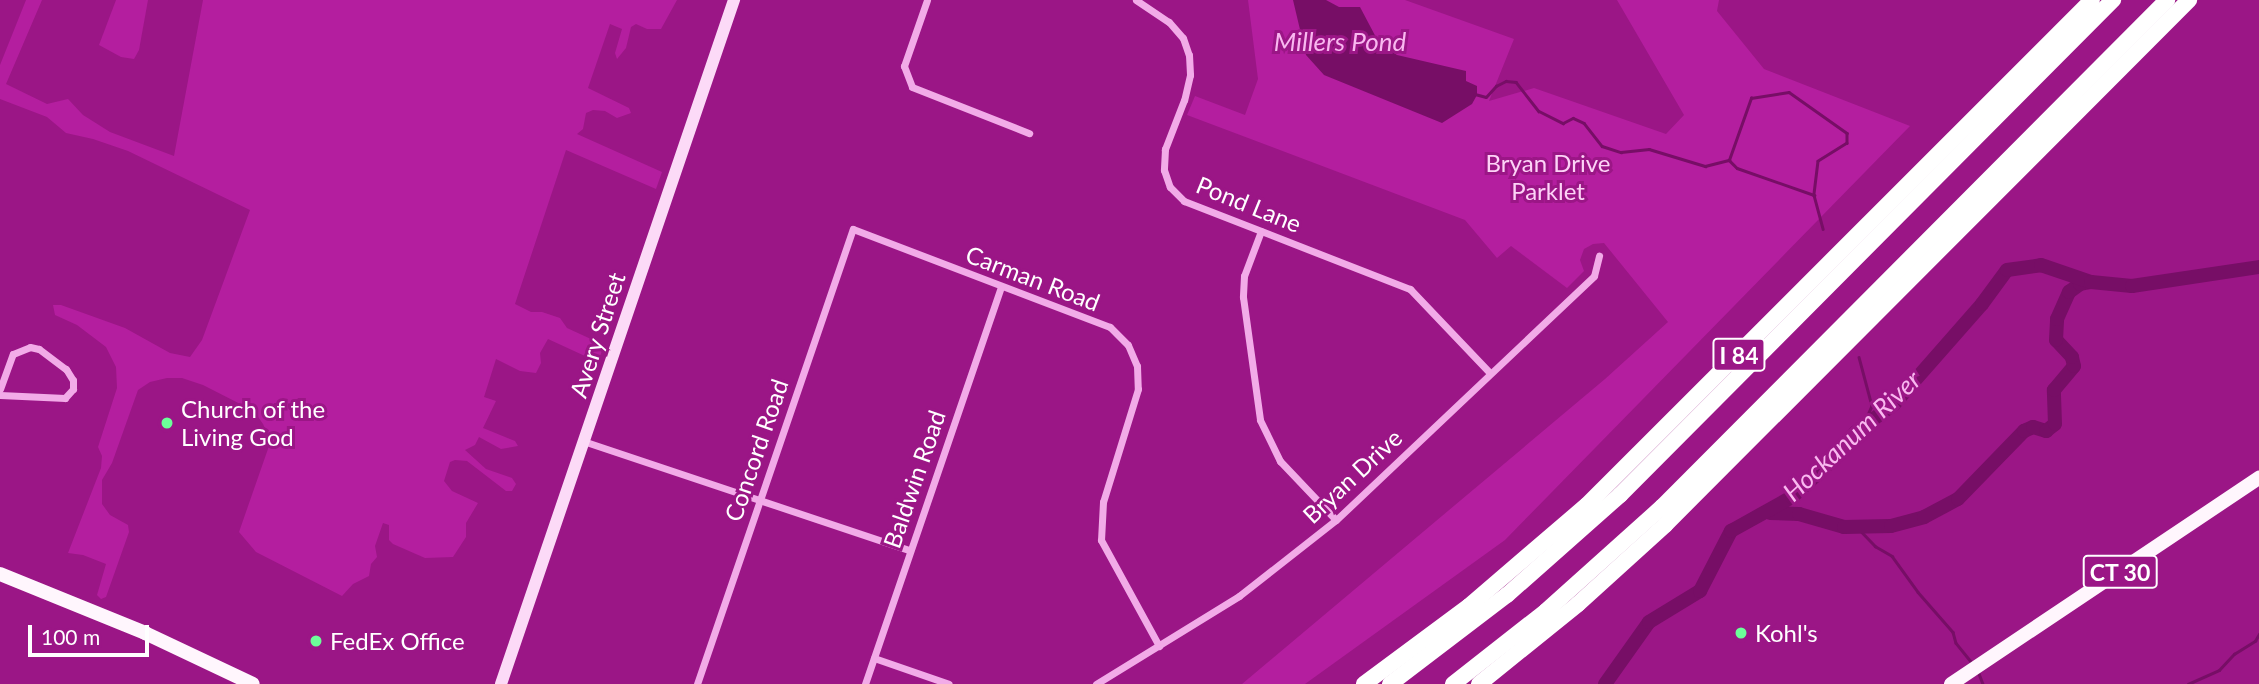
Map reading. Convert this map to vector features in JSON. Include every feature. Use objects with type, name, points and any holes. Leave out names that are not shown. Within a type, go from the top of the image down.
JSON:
[{"type":"highway","name":"I 84","points":[[1364,684],[1469,606],[1587,505],[2092,0]]},
{"type":"highway","points":[[1390,684],[1507,595],[1620,495],[2113,0]]},
{"type":"highway","points":[[1453,684],[1546,611],[1647,521],[2166,0]]},
{"type":"highway","name":"I 84","points":[[1481,683],[1578,604],[1665,525],[2189,0]]},
{"type":"main road","name":"Avery Street","points":[[501,684],[734,0]]},
{"type":"main road","name":"CT 30","points":[[1951,684],[2259,478]]},
{"type":"main road","points":[[0,574],[103,615],[246,682]]},
{"type":"street","points":[[927,0],[904,66],[912,87],[1029,133]]},
{"type":"street","name":"Pond Lane","points":[[1136,0],[1169,22],[1183,38],[1189,55],[1190,75],[1184,100],[1166,149],[1164,170],[1170,187],[1184,201],[1410,289],[1490,373]]},
{"type":"street","name":"Carman Road","points":[[853,229],[1110,327],[1128,345],[1137,366],[1138,389],[1103,502],[1101,540],[1159,646]]},
{"type":"street","name":"Concord Road","points":[[696,684],[853,229]]},
{"type":"street","points":[[1261,231],[1244,276],[1243,297],[1260,420],[1280,461],[1336,520]]},
{"type":"street","name":"Bryan Drive","points":[[1096,684],[1239,596],[1336,520],[1594,276],[1599,256]]},
{"type":"street","name":"Baldwin Road","points":[[865,684],[1001,287]]},
{"type":"street","points":[[0,389],[13,354],[30,347],[39,349],[66,369],[73,380],[73,388],[65,398],[0,395]]},
{"type":"street","points":[[583,441],[909,550]]},
{"type":"street","points":[[874,658],[949,684]]},
{"type":"green space","points":[[26,0],[42,0],[6,84],[47,104],[68,99],[83,115],[110,132],[174,156],[203,0],[677,0],[661,29],[647,29],[636,24],[631,27],[626,48],[617,59],[615,53],[622,29],[610,24],[588,88],[629,108],[631,113],[617,118],[605,111],[593,110],[586,113],[583,129],[577,134],[662,172],[656,189],[566,150],[515,304],[531,312],[542,312],[560,318],[567,328],[604,345],[598,362],[548,339],[540,353],[541,363],[536,373],[520,371],[496,359],[484,397],[496,401],[483,428],[515,441],[518,446],[501,449],[479,437],[475,445],[465,450],[486,469],[512,478],[516,484],[512,491],[506,491],[467,461],[450,462],[444,481],[452,491],[478,503],[466,523],[466,537],[453,557],[425,558],[393,544],[389,540],[389,525],[383,523],[375,546],[377,557],[371,564],[369,576],[353,584],[342,596],[256,552],[239,532],[269,446],[269,437],[263,424],[254,411],[203,385],[182,378],[167,378],[150,382],[138,390],[112,463],[102,480],[102,504],[110,515],[128,525],[129,532],[106,597],[101,599],[97,595],[106,564],[83,555],[68,553],[101,468],[102,456],[98,447],[117,388],[116,367],[106,347],[77,325],[55,315],[53,305],[61,305],[125,328],[170,353],[190,357],[202,340],[250,210],[128,151],[66,133],[47,117],[0,99],[0,65]]},
{"type":"green space","points":[[116,0],[148,0],[139,50],[134,59],[121,57],[99,45]]},
{"type":"green space","name":"Bryan Drive Parklet","points":[[1248,0],[1405,0],[1514,39],[1489,101],[1534,88],[1666,134],[1684,115],[1617,0],[1719,0],[1717,11],[1764,69],[1910,126],[1505,540],[1305,684],[1242,684],[1605,379],[1668,322],[1604,243],[1593,244],[1584,249],[1580,260],[1584,271],[1567,288],[1511,246],[1497,258],[1465,220],[1187,115],[1195,96],[1245,115],[1258,79]]},
{"type":"water","name":"Millers Pond","points":[[1293,0],[1326,0],[1339,7],[1360,7],[1379,43],[1397,55],[1466,71],[1466,81],[1477,86],[1477,95],[1472,104],[1442,123],[1324,75],[1306,55]]},
{"type":"waterway","points":[[1475,94],[1486,97],[1496,86],[1506,81],[1516,82],[1539,111],[1563,123],[1573,118],[1584,123],[1602,146],[1621,152],[1649,149],[1705,166],[1729,160],[1751,98],[1789,92],[1847,133],[1847,143],[1818,161],[1814,195],[1823,229]]},
{"type":"waterway","points":[[1729,160],[1737,168],[1814,195]]},
{"type":"waterway","name":"Hockanum River","points":[[1605,684],[1649,622],[1700,591],[1731,531],[1792,497],[1824,468],[1856,432],[1895,403],[1982,304],[2007,270],[2041,265],[2091,282],[2132,286],[2259,267]]},
{"type":"waterway","points":[[1770,513],[1799,514],[1844,527],[1891,526],[1924,517],[1958,499],[2024,431],[2033,427],[2046,431],[2055,424],[2054,390],[2074,366],[2072,357],[2056,340],[2057,319],[2069,292],[2080,284],[2090,282]]},
{"type":"waterway","points":[[1859,357],[1872,406],[1863,426]]},
{"type":"waterway","points":[[1856,526],[1875,546],[1892,556],[1918,592],[1953,632],[1956,643],[1972,663]]},
{"type":"waterway","points":[[2188,684],[2219,670],[2234,654],[2255,641],[2259,634]]},
{"type":"waterway","points":[[1978,671],[1983,684]]},
{"type":"place","name":"Church of the Living God","points":[[167,423]]},
{"type":"place","name":"Kohl's","points":[[1741,633]]},
{"type":"place","name":"FedEx Office","points":[[316,641]]}]
